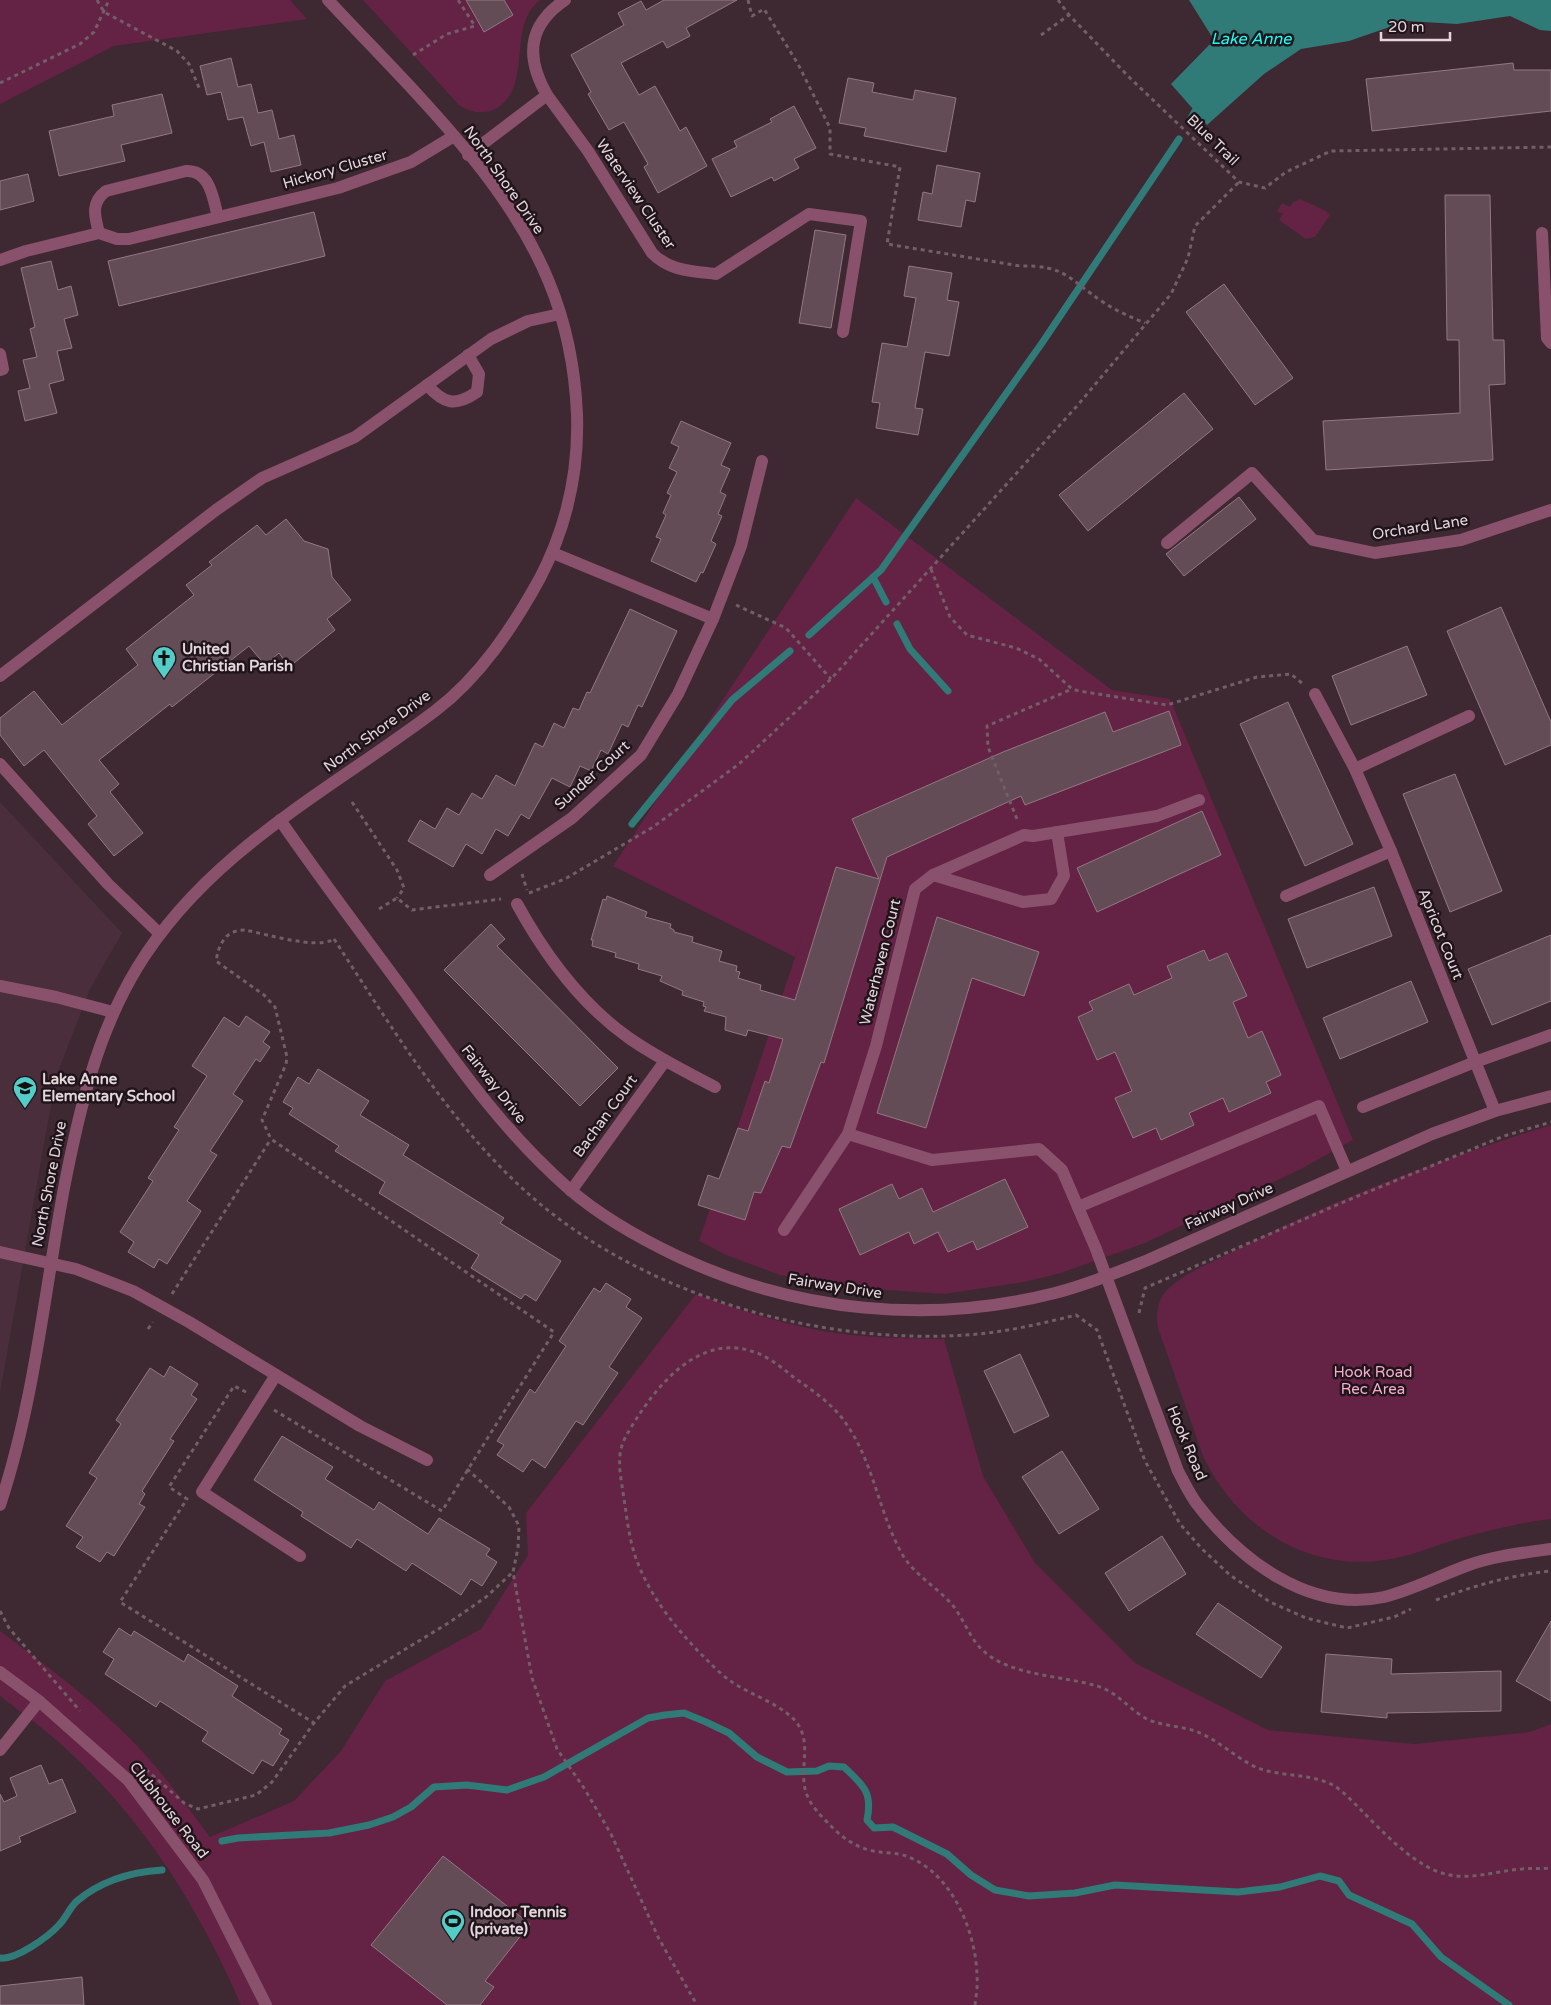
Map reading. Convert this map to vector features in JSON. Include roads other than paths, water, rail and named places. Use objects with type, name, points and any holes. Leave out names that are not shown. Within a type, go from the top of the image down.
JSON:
[{"type":"street","name":"North Shore Drive","points":[[0,1506],[16,1458],[28,1403],[50,1262],[80,1107],[113,1012],[138,968],[160,934],[201,886],[238,852],[438,708],[474,675],[502,641],[525,605],[553,553],[568,509],[574,480],[578,438],[576,388],[568,344],[547,277],[535,252],[503,201],[454,136],[328,0]]},
{"type":"street","name":"Waterview Cluster","points":[[565,0],[551,10],[541,23],[534,39],[533,55],[535,69],[547,95],[588,151],[652,253],[660,261],[673,268],[716,274],[809,214],[861,221],[843,332]]},
{"type":"street","points":[[468,155],[547,95]]},
{"type":"street","name":"Hickory Cluster","points":[[0,260],[26,251],[99,233],[118,239],[129,239],[338,188],[384,173],[424,156],[454,136]]},
{"type":"street","points":[[99,233],[94,208],[98,198],[106,191],[186,171],[199,173],[206,181],[218,217]]},
{"type":"street","points":[[1542,233],[1547,338],[1551,343]]},
{"type":"street","points":[[0,676],[216,510],[262,478],[355,437],[468,354],[508,330],[528,322],[560,314]]},
{"type":"street","points":[[0,354],[3,369],[0,370]]},
{"type":"street","points":[[427,385],[436,395],[449,402],[464,401],[477,392],[479,374],[468,354]]},
{"type":"street","name":"Sunder Court","points":[[490,875],[572,818],[641,755],[678,694],[713,619],[741,546],[762,461]]},
{"type":"street","name":"Orchard Lane","points":[[1167,543],[1252,473],[1314,540],[1375,553],[1461,540],[1551,510]]},
{"type":"street","points":[[553,553],[713,619]]},
{"type":"street","name":"Apricot Court","points":[[1315,694],[1355,769],[1391,851],[1495,1111]]},
{"type":"street","points":[[1355,769],[1469,716]]},
{"type":"street","points":[[0,764],[108,884],[160,934]]},
{"type":"street","name":"Waterhaven Court","points":[[784,1230],[848,1134],[876,1046],[915,888],[933,875],[1024,836],[1157,816],[1199,800]]},
{"type":"street","name":"Fairway Drive","points":[[280,820],[482,1098],[523,1146],[571,1190],[606,1216],[656,1246],[710,1271],[767,1291],[831,1305],[887,1311],[943,1311],[1001,1305],[1057,1293],[1106,1277],[1432,1134],[1495,1111],[1551,1096]]},
{"type":"street","points":[[933,875],[1022,902],[1051,899],[1064,876],[1057,832]]},
{"type":"street","points":[[1286,896],[1391,851]]},
{"type":"street","points":[[519,900],[560,970],[601,1015],[628,1037],[665,1061],[715,1087]]},
{"type":"street","points":[[0,986],[56,997],[113,1012]]},
{"type":"street","points":[[1363,1107],[1475,1062],[1551,1035]]},
{"type":"street","name":"Bachan Court","points":[[571,1190],[665,1061]]},
{"type":"street","points":[[1078,1207],[1319,1106],[1347,1172]]},
{"type":"street","name":"Hook Road","points":[[848,1134],[932,1160],[1039,1149],[1062,1170],[1096,1248],[1178,1472],[1196,1503],[1227,1540],[1261,1567],[1294,1586],[1320,1596],[1351,1599],[1382,1597],[1401,1592],[1468,1566],[1513,1554],[1551,1549]]},
{"type":"street","points":[[0,1252],[50,1262],[106,1279],[163,1307],[360,1426],[427,1460]]},
{"type":"street","points":[[276,1375],[202,1492],[300,1556]]},
{"type":"street","name":"Clubhouse Road","points":[[0,1672],[39,1700],[128,1780],[203,1880],[266,2005]]},
{"type":"street","points":[[0,1750],[39,1700]]},
{"type":"water","name":"Lake Anne","points":[[1189,0],[1551,0],[1551,31],[1540,30],[1510,16],[1457,24],[1407,21],[1349,41],[1301,49],[1264,74],[1207,125],[1171,84],[1214,40]]},
{"type":"waterway","points":[[1191,118],[1195,111]]},
{"type":"waterway","points":[[809,635],[881,570],[1042,343],[1179,139]]},
{"type":"waterway","points":[[873,577],[886,602]]},
{"type":"waterway","points":[[897,624],[910,649],[948,691]]},
{"type":"waterway","points":[[632,824],[732,700],[790,651]]},
{"type":"waterway","points":[[222,1841],[238,1838],[329,1833],[369,1825],[393,1817],[411,1807],[434,1787],[467,1785],[507,1790],[544,1777],[648,1718],[684,1713],[729,1733],[757,1757],[787,1772],[817,1771],[829,1766],[844,1767],[865,1790],[869,1802],[867,1820],[874,1828],[893,1827],[947,1854],[971,1875],[995,1890],[1029,1896],[1075,1893],[1115,1885],[1238,1892],[1280,1887],[1320,1876],[1339,1881],[1349,1895],[1412,1924],[1441,1957],[1509,2005]]},
{"type":"waterway","points":[[0,1958],[7,1958],[23,1952],[40,1941],[59,1925],[77,1901],[107,1882],[128,1875],[162,1870]]},
{"type":"place","name":"United Christian Parish","points":[[164,679]]},
{"type":"place","name":"Lake Anne Elementary School","points":[[25,1109]]},
{"type":"place","name":"Indoor Tennis (private)","points":[[453,1942]]},
{"type":"park label","name":"Hook Road Rec Area","points":[[1373,1380]]}]
